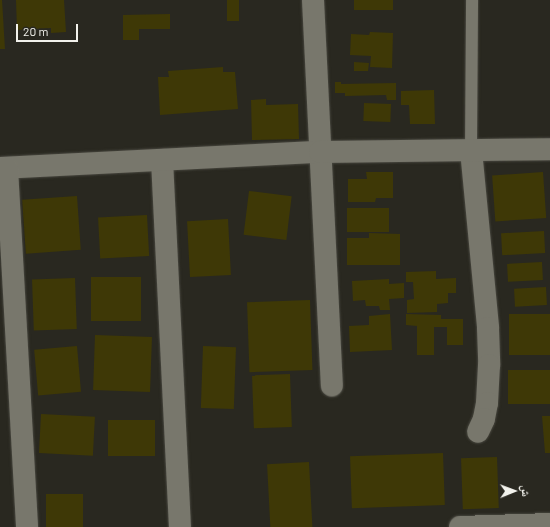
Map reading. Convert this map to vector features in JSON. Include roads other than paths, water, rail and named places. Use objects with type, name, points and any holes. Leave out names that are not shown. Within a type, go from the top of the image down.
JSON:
[{"type":"street","points":[[313,0],[332,386]]},
{"type":"street","points":[[27,527],[4,168],[320,152],[550,149]]},
{"type":"street","points":[[471,150],[490,365],[487,403],[484,419],[478,432]]},
{"type":"street","points":[[162,160],[180,527]]},
{"type":"street","points":[[460,527],[550,524]]},
{"type":"lane","points":[[471,150],[472,0]]}]
